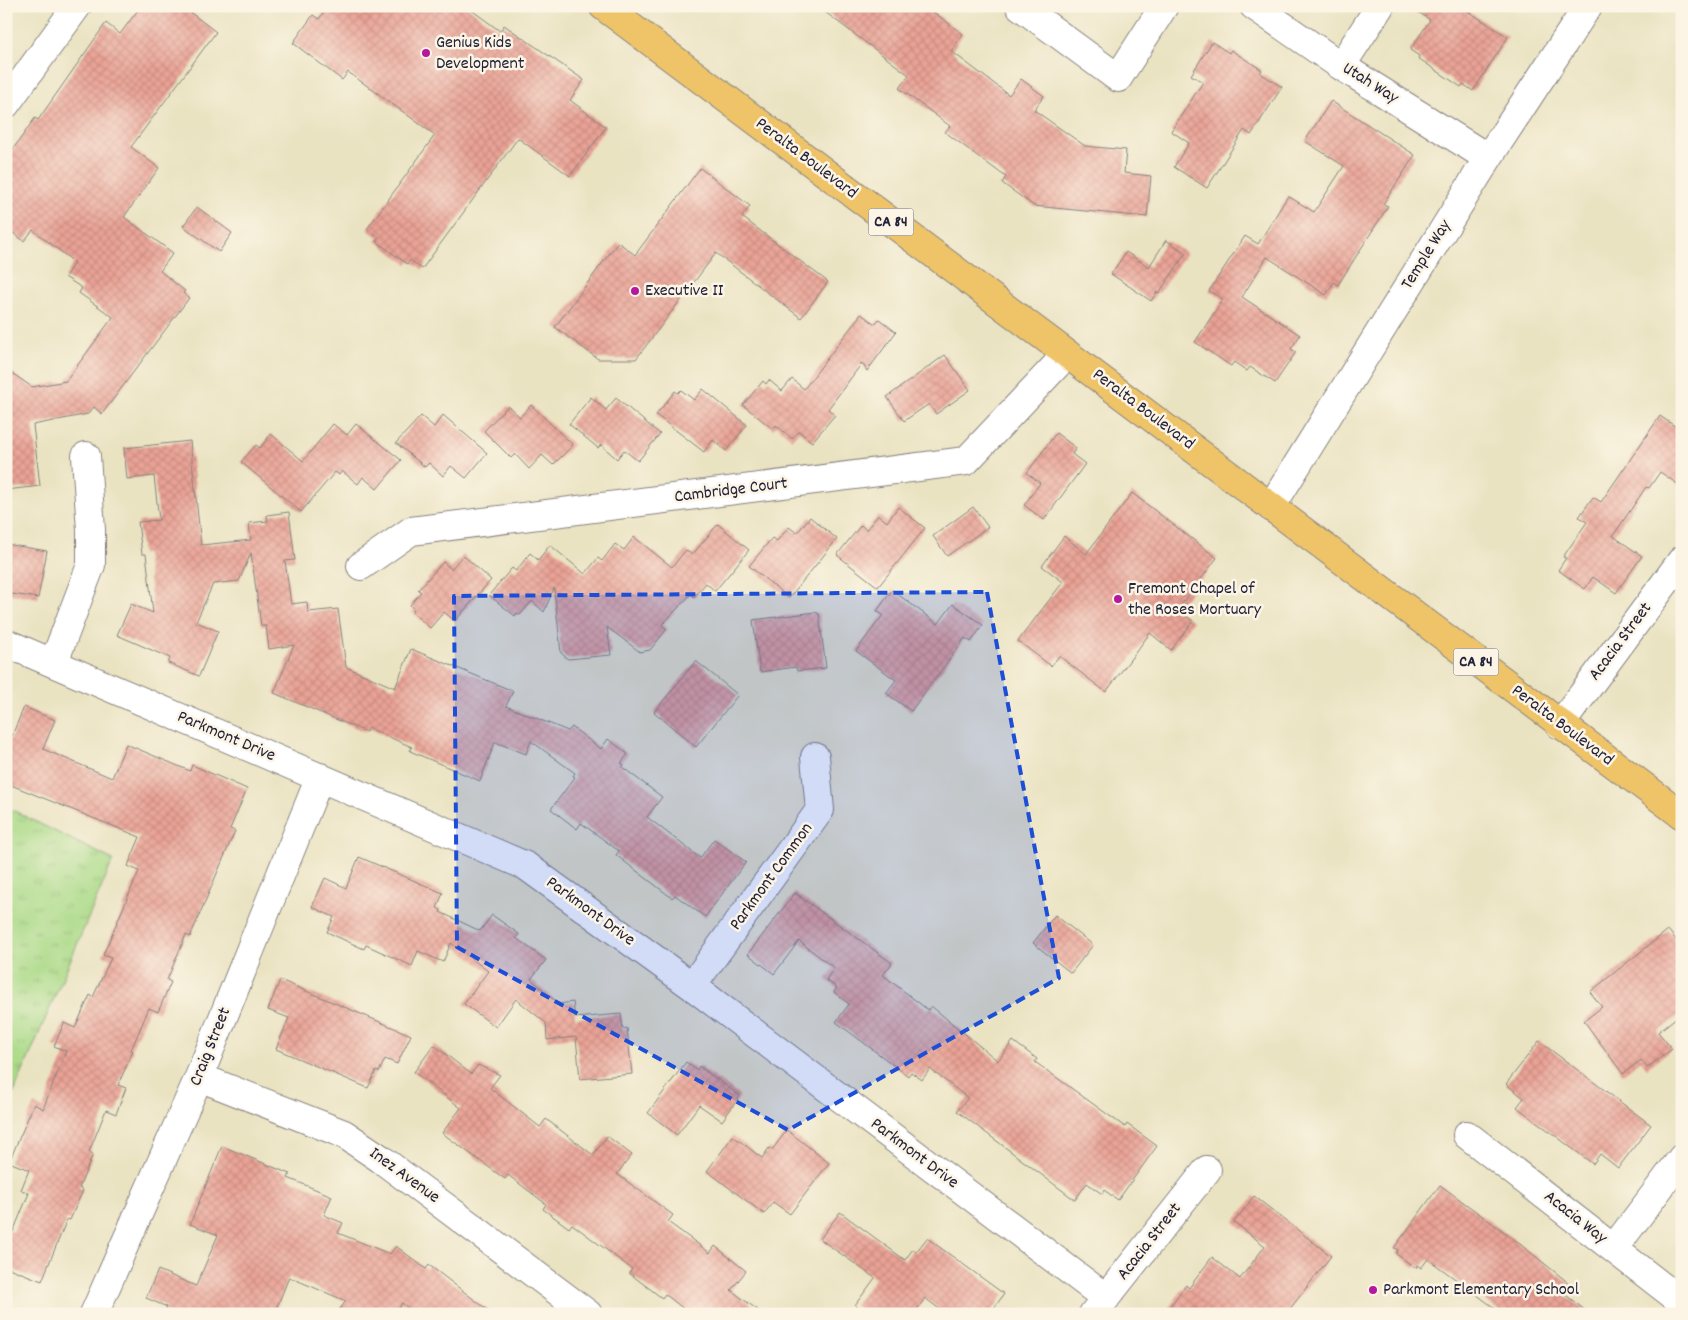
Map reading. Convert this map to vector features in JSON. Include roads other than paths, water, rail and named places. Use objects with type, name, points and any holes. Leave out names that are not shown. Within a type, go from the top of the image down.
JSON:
[{"type":"main road","name":"Peralta Boulevard","points":[[603,6],[1682,815]]},
{"type":"street","points":[[6,104],[77,6]]},
{"type":"street","points":[[1020,6],[1118,78],[1164,6]]},
{"type":"street","name":"Utah Way","points":[[1254,6],[1341,66],[1488,158]]},
{"type":"street","points":[[1341,66],[1380,6]]},
{"type":"street","name":"Temple Way","points":[[1271,507],[1488,158],[1588,6]]},
{"type":"street","name":"Cambridge Court","points":[[361,566],[411,531],[966,461],[1067,354]]},
{"type":"street","points":[[54,662],[91,565],[91,530],[86,456]]},
{"type":"street","name":"Acacia Street","points":[[1560,725],[1682,560]]},
{"type":"street","name":"Parkmont Drive","points":[[6,643],[526,866],[692,986],[1099,1306]]},
{"type":"street","name":"Parkmont Common","points":[[692,986],[820,810],[815,757]]},
{"type":"street","name":"Craig Street","points":[[94,1314],[199,1077],[320,777]]},
{"type":"street","name":"Inez Avenue","points":[[199,1077],[344,1134],[381,1159],[588,1314]]},
{"type":"street","name":"Acacia Way","points":[[1468,1135],[1682,1302]]},
{"type":"street","points":[[1614,1248],[1682,1158]]},
{"type":"street","name":"Acacia Street","points":[[1099,1306],[1207,1170]]},
{"type":"place","name":"Genius Kids Development","points":[[426,53]]},
{"type":"place","name":"Executive II","points":[[635,291]]},
{"type":"place","name":"Fremont Chapel of the Roses Mortuary","points":[[1118,599]]},
{"type":"place","name":"Parkmont Elementary School","points":[[1373,1290]]}]
